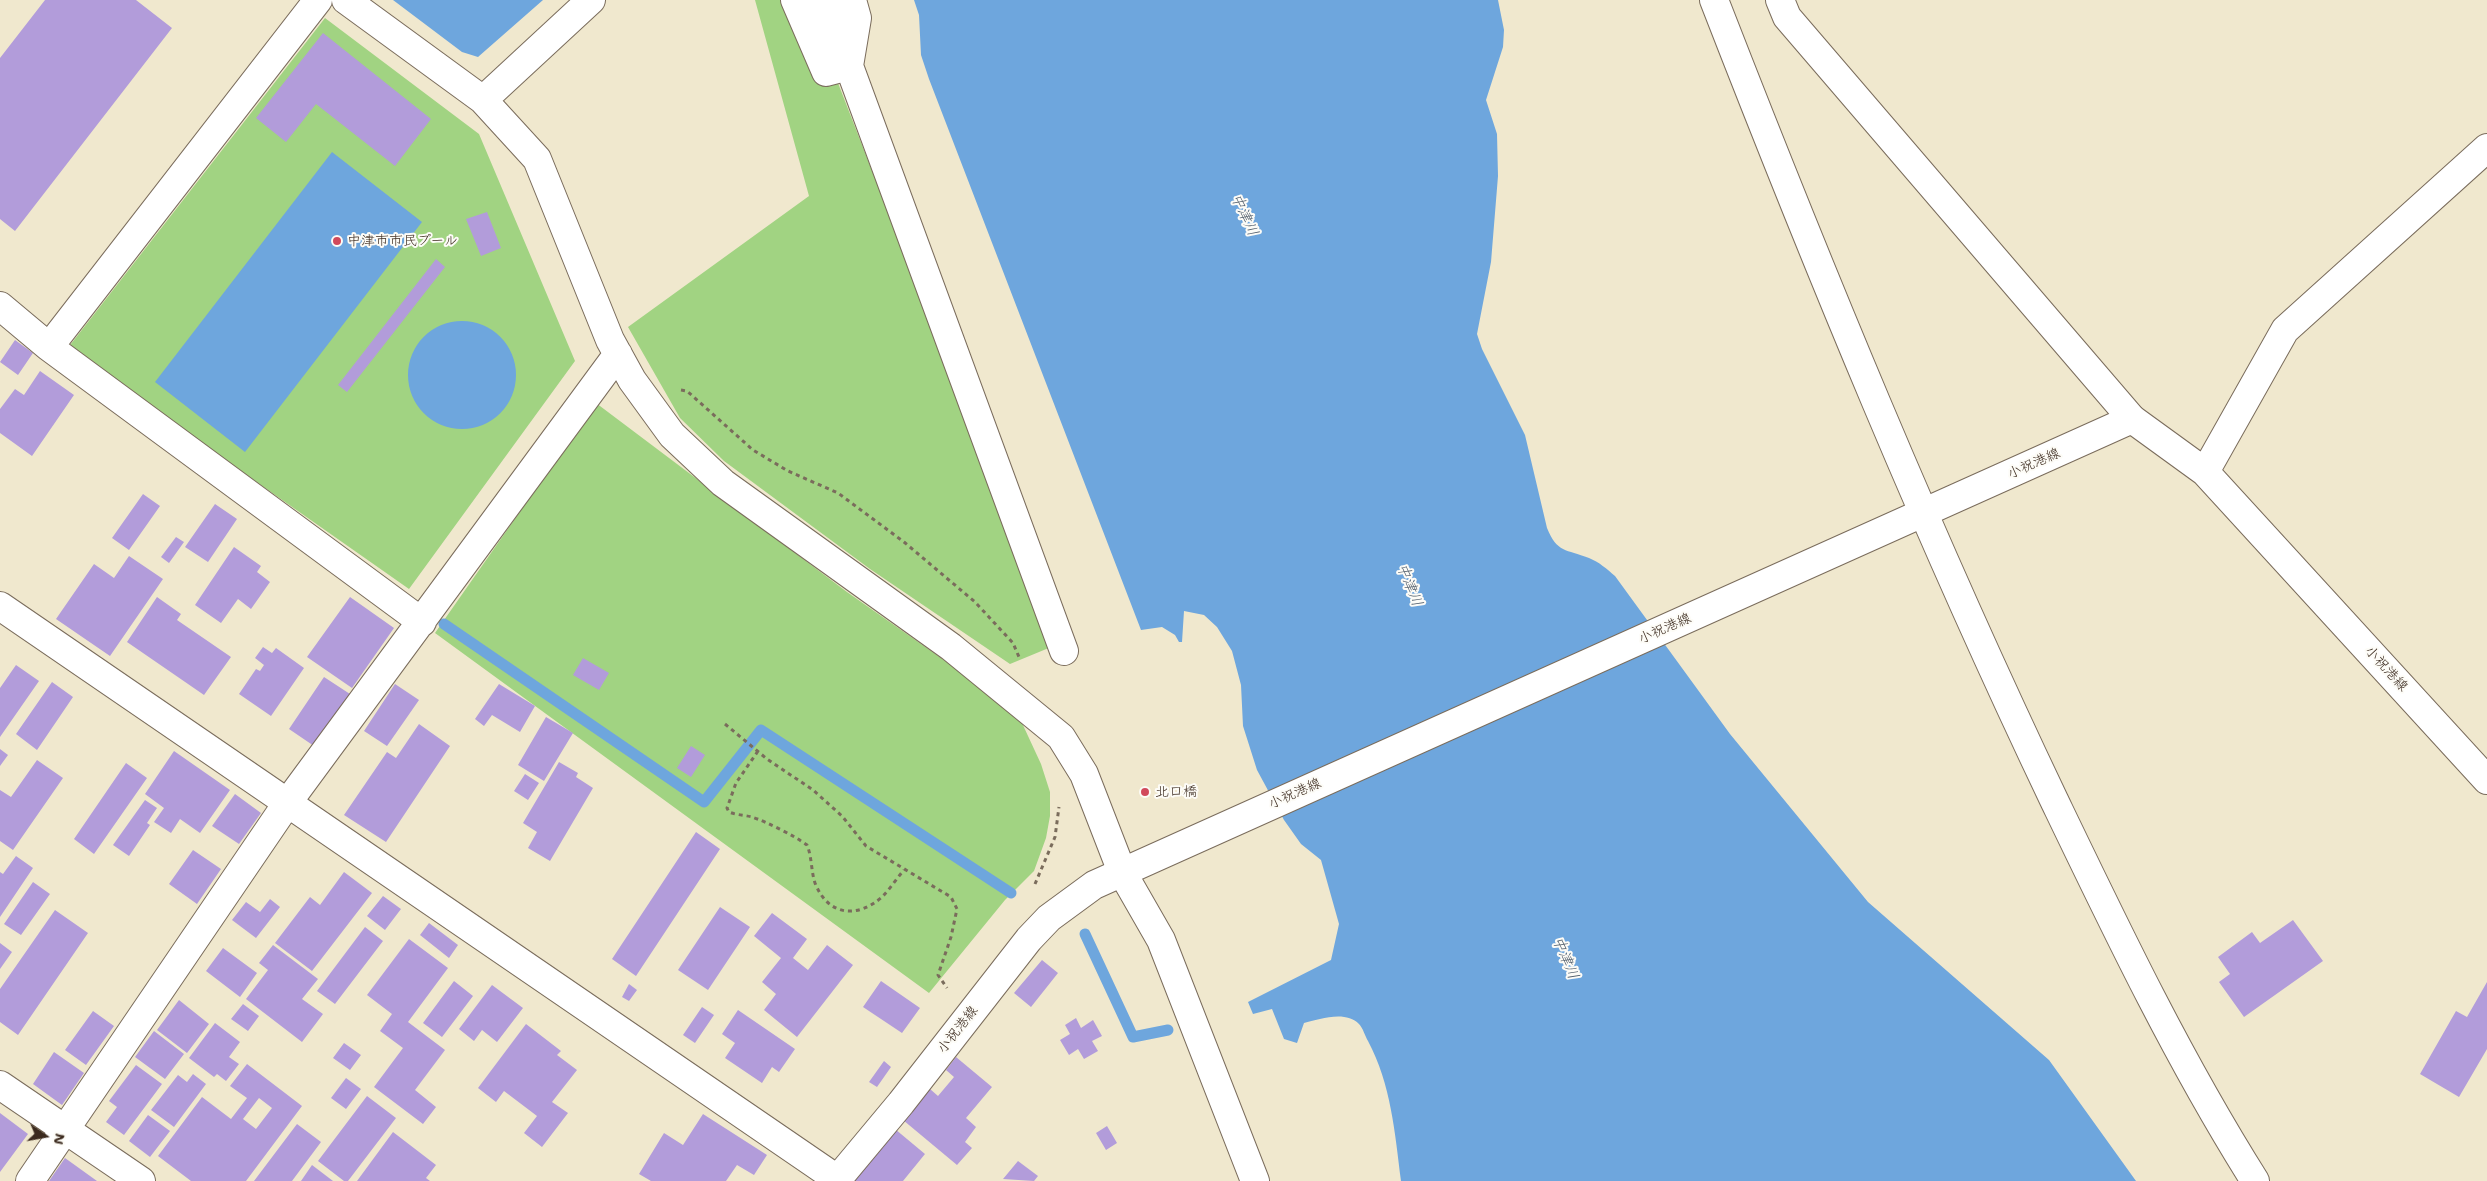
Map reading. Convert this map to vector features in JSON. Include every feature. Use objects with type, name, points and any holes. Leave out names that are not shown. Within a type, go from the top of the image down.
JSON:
[{"type":"street","points":[[49,347],[318,0]]},
{"type":"street","points":[[346,0],[483,100],[537,159],[618,354],[651,408],[672,435],[723,483],[952,647],[1060,737],[1084,774],[1133,867],[1255,1181]]},
{"type":"street","points":[[483,100],[591,0]]},
{"type":"street","points":[[795,0],[826,72],[849,66]]},
{"type":"street","points":[[824,0],[1064,651]]},
{"type":"street","points":[[849,66],[857,18],[852,0]]},
{"type":"street","points":[[1714,0],[1914,518],[1984,652],[2132,961],[2218,1123],[2255,1181]]},
{"type":"street","points":[[1780,0],[1786,17],[2132,420]]},
{"type":"street","points":[[2205,472],[2285,330],[2487,148]]},
{"type":"street","points":[[0,306],[49,347],[422,622]]},
{"type":"street","points":[[30,1181],[288,802],[618,354]]},
{"type":"street","name":"小祝港線","points":[[836,1180],[901,1103],[1029,939],[1070,901],[1094,885],[2132,420],[2205,472],[2487,780]]},
{"type":"street","points":[[0,606],[836,1180]]},
{"type":"street","points":[[0,1085],[141,1181]]},
{"type":"path","points":[[725,724],[757,751],[813,790],[842,816],[866,846],[951,898],[957,909],[951,937],[938,975],[952,995]]},
{"type":"path","points":[[757,751],[736,783],[727,808],[729,812],[763,821],[777,830],[796,837],[807,845],[815,882],[825,901],[842,911],[862,910],[882,896],[904,870]]},
{"type":"green space","points":[[755,0],[782,0],[823,86],[838,83],[1056,645],[1010,664],[870,569],[724,461],[680,418],[628,327],[809,196]]},
{"type":"green space","name":"中津市市民プール","points":[[325,18],[479,134],[575,361],[409,589],[67,349]]},
{"type":"green space","points":[[596,403],[847,592],[988,691],[1022,723],[1041,764],[1050,792],[1050,816],[1046,838],[1034,871],[1005,900],[929,993],[435,633]]},
{"type":"water","points":[[393,0],[543,0],[478,57],[462,52]]},
{"type":"water","name":"中津川","points":[[914,0],[1498,0],[1504,30],[1503,47],[1486,100],[1497,134],[1498,176],[1491,262],[1477,334],[1482,349],[1525,435],[1547,528],[1551,536],[1563,549],[1593,560],[1615,576],[1730,734],[1868,902],[2049,1060],[2136,1181],[1401,1181],[1387,1092],[1376,1057],[1359,1024],[1347,1017],[1340,1016],[1304,1023],[1297,1043],[1284,1039],[1272,1009],[1253,1014],[1248,1002],[1331,960],[1339,924],[1321,860],[1301,844],[1284,820],[1257,770],[1243,726],[1241,685],[1232,651],[1217,627],[1204,615],[1184,611],[1182,642],[1179,642],[1175,635],[1162,627],[1141,630],[929,79],[921,55],[919,15]]},
{"type":"water","name":"中津市市民プール","points":[[332,152],[422,222],[245,452],[155,382]]},
{"type":"water","points":[[462,321],[483,325],[500,337],[512,354],[516,375],[512,396],[500,413],[483,425],[462,429],[441,425],[424,413],[412,396],[408,375],[412,354],[424,337],[441,325]]},
{"type":"building","points":[[45,0],[136,0],[172,28],[15,231],[0,219],[0,58]]},
{"type":"building","points":[[323,33],[431,119],[395,166],[316,104],[286,142],[256,118]]},
{"type":"building","points":[[487,212],[501,248],[481,256],[466,219]]},
{"type":"building","points":[[436,259],[445,267],[347,392],[338,385]]},
{"type":"building","points":[[15,340],[33,353],[18,375],[0,362]]},
{"type":"building","points":[[40,371],[74,395],[32,456],[0,433],[0,409],[15,389],[24,395]]},
{"type":"building","points":[[143,494],[160,506],[129,550],[112,538]]},
{"type":"building","points":[[215,504],[237,519],[208,562],[185,547]]},
{"type":"building","points":[[176,537],[184,542],[169,563],[161,557]]},
{"type":"building","points":[[234,547],[261,566],[257,572],[270,582],[251,609],[238,599],[221,623],[195,605]]},
{"type":"building","points":[[129,556],[163,579],[110,656],[56,619],[94,564],[114,578]]},
{"type":"building","points":[[157,597],[181,614],[177,620],[231,657],[204,695],[127,642]]},
{"type":"building","points":[[350,597],[394,628],[352,688],[307,657]]},
{"type":"building","points":[[263,647],[272,653],[276,648],[304,668],[271,716],[239,694],[256,669],[260,671],[264,665],[255,658]]},
{"type":"building","points":[[583,658],[609,673],[599,690],[573,675]]},
{"type":"building","points":[[16,665],[39,681],[0,737],[0,688]]},
{"type":"building","points":[[324,677],[350,694],[314,746],[289,729]]},
{"type":"building","points":[[52,682],[73,697],[37,750],[16,734]]},
{"type":"building","points":[[395,684],[419,700],[387,746],[364,731]]},
{"type":"building","points":[[499,684],[535,706],[520,732],[492,715],[484,726],[475,719]]},
{"type":"building","points":[[546,717],[573,733],[544,781],[518,765]]},
{"type":"building","points":[[419,724],[450,746],[386,842],[344,815],[387,752],[396,758]]},
{"type":"building","points":[[691,746],[705,755],[691,777],[677,768]]},
{"type":"building","points":[[0,749],[8,755],[0,766]]},
{"type":"building","points":[[174,751],[230,790],[200,833],[180,819],[171,833],[154,822],[164,808],[145,794]]},
{"type":"building","points":[[37,760],[63,778],[13,850],[0,841],[0,790],[11,797]]},
{"type":"building","points":[[559,762],[578,773],[576,777],[593,788],[550,861],[528,848],[537,832],[523,823]]},
{"type":"building","points":[[126,763],[147,778],[94,854],[74,839]]},
{"type":"building","points":[[525,774],[539,783],[528,800],[514,791]]},
{"type":"building","points":[[235,794],[261,813],[239,844],[212,826]]},
{"type":"building","points":[[145,800],[157,808],[147,823],[150,825],[129,856],[113,845]]},
{"type":"building","points":[[696,832],[720,849],[636,976],[612,959]]},
{"type":"building","points":[[193,850],[221,869],[197,904],[169,884]]},
{"type":"building","points":[[16,856],[33,868],[0,917],[0,872],[3,874]]},
{"type":"building","points":[[344,872],[372,893],[312,971],[275,943],[310,897],[320,905]]},
{"type":"building","points":[[33,882],[50,894],[21,935],[4,924]]},
{"type":"building","points":[[383,896],[401,909],[385,930],[367,916]]},
{"type":"building","points":[[270,899],[280,907],[256,938],[232,920],[246,902],[260,912]]},
{"type":"building","points":[[720,907],[750,927],[708,990],[678,970]]},
{"type":"building","points":[[55,910],[88,933],[18,1035],[0,1022],[0,989]]},
{"type":"building","points":[[772,913],[807,939],[793,958],[808,970],[827,945],[853,965],[797,1037],[764,1010],[776,994],[762,982],[781,958],[754,936]]},
{"type":"building","points":[[2293,920],[2323,961],[2244,1017],[2219,982],[2230,974],[2218,957],[2252,932],[2260,943]]},
{"type":"building","points":[[429,923],[458,945],[449,958],[420,935]]},
{"type":"building","points":[[365,927],[383,941],[335,1004],[317,991]]},
{"type":"building","points":[[409,939],[448,968],[408,1022],[445,1050],[415,1090],[436,1107],[423,1124],[374,1087],[403,1048],[380,1031],[392,1014],[367,995]]},
{"type":"building","points":[[0,943],[12,952],[0,969]]},
{"type":"building","points":[[273,945],[318,979],[302,999],[323,1014],[302,1042],[246,999],[268,970],[259,963]]},
{"type":"building","points":[[223,948],[257,973],[240,997],[206,971]]},
{"type":"building","points":[[1042,960],[1058,973],[1031,1007],[1014,993]]},
{"type":"building","points":[[454,981],[473,996],[442,1037],[423,1023]]},
{"type":"building","points":[[881,981],[920,1008],[902,1033],[863,1007]]},
{"type":"building","points":[[2487,982],[2487,1049],[2459,1097],[2420,1074],[2456,1011],[2467,1017]]},
{"type":"building","points":[[629,984],[637,990],[629,1001],[622,997]]},
{"type":"building","points":[[492,985],[523,1008],[497,1042],[482,1030],[474,1041],[459,1029]]},
{"type":"building","points":[[179,1000],[209,1024],[187,1053],[157,1030]]},
{"type":"building","points":[[243,1004],[259,1016],[248,1031],[231,1019]]},
{"type":"building","points":[[702,1007],[714,1015],[695,1043],[683,1035]]},
{"type":"building","points":[[738,1010],[795,1049],[779,1072],[772,1067],[762,1083],[725,1058],[735,1043],[722,1034]]},
{"type":"building","points":[[93,1011],[114,1026],[86,1065],[65,1050]]},
{"type":"building","points":[[1076,1018],[1081,1028],[1093,1020],[1102,1036],[1092,1041],[1098,1051],[1084,1059],[1078,1049],[1069,1055],[1060,1040],[1070,1034],[1065,1025]]},
{"type":"building","points":[[215,1023],[240,1042],[229,1057],[239,1064],[226,1081],[217,1074],[214,1077],[189,1058]]},
{"type":"building","points":[[526,1024],[561,1051],[557,1055],[577,1070],[552,1102],[568,1113],[542,1147],[524,1133],[537,1116],[504,1091],[496,1102],[478,1088]]},
{"type":"building","points":[[154,1031],[184,1054],[165,1079],[135,1057]]},
{"type":"building","points":[[344,1043],[361,1055],[350,1070],[333,1058]]},
{"type":"building","points":[[54,1052],[84,1073],[62,1105],[33,1084]]},
{"type":"building","points":[[956,1057],[992,1087],[966,1118],[976,1127],[965,1142],[972,1148],[957,1165],[903,1120],[930,1089],[938,1096],[954,1077],[946,1070]]},
{"type":"building","points":[[884,1061],[891,1067],[877,1087],[869,1082]]},
{"type":"building","points":[[247,1064],[302,1106],[246,1181],[191,1181],[158,1156],[202,1097],[231,1119],[247,1098],[230,1086]],"holes":[[[259,1098],[272,1108],[256,1129],[243,1119]]]},
{"type":"building","points":[[136,1065],[162,1084],[124,1135],[106,1122],[117,1107],[109,1101]]},
{"type":"building","points":[[193,1074],[206,1084],[174,1127],[151,1110],[178,1075],[187,1082]]},
{"type":"building","points":[[346,1078],[361,1089],[346,1109],[331,1098]]},
{"type":"building","points":[[367,1096],[396,1118],[348,1181],[344,1181],[318,1161]]},
{"type":"building","points":[[0,1113],[28,1134],[0,1172]]},
{"type":"building","points":[[703,1114],[767,1155],[754,1175],[737,1165],[726,1181],[651,1181],[639,1174],[664,1133],[683,1145]]},
{"type":"building","points":[[148,1115],[170,1131],[150,1157],[129,1141]]},
{"type":"building","points":[[297,1124],[321,1142],[292,1181],[254,1181]]},
{"type":"building","points":[[1107,1126],[1117,1143],[1106,1150],[1096,1133]]},
{"type":"building","points":[[895,1129],[925,1154],[903,1181],[853,1181]]},
{"type":"building","points":[[393,1132],[436,1165],[426,1178],[430,1181],[357,1181]]},
{"type":"building","points":[[65,1158],[97,1181],[49,1181]]},
{"type":"building","points":[[1018,1161],[1038,1176],[1034,1181],[1003,1179]]},
{"type":"building","points":[[312,1165],[333,1181],[301,1181]]},
{"type":"waterway","points":[[444,624],[704,802],[761,730],[1011,893]]},
{"type":"waterway","points":[[1085,934],[1133,1037],[1168,1030]]},
{"type":"place","name":"中津市市民プール","points":[[337,241]]},
{"type":"place","name":"北口橋","points":[[1145,792]]}]
